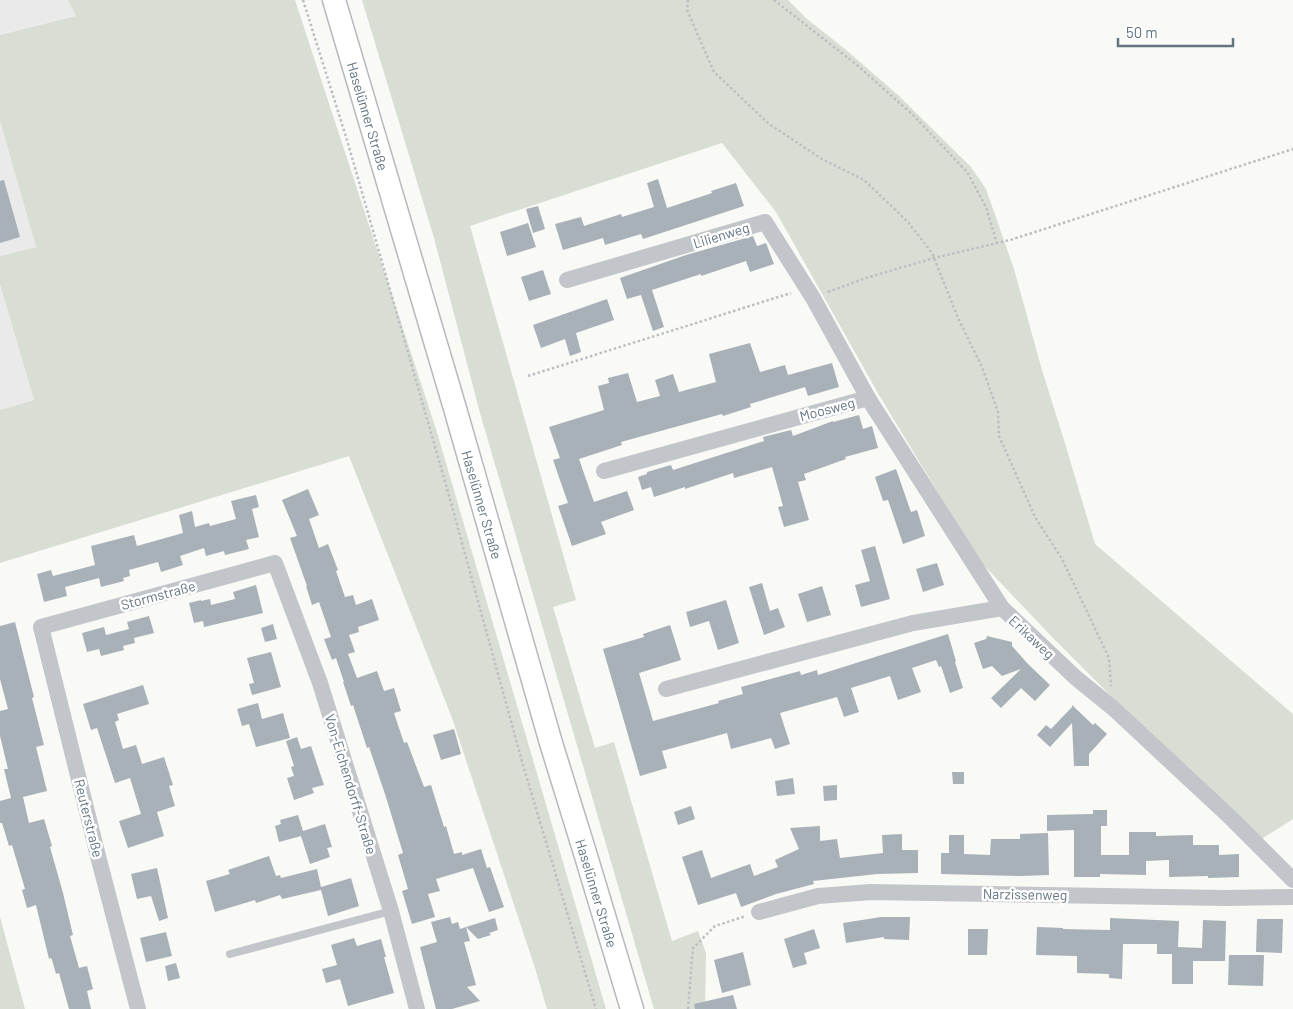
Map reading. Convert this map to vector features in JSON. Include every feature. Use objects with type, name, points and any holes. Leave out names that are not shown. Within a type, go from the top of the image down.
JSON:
[{"type":"street","name":"Haselünner Straße","points":[[334,0],[454,405],[551,743],[632,1009]]},
{"type":"street","name":"Lilienweg","points":[[567,280],[765,222],[810,293],[868,398]]},
{"type":"street","name":"Moosweg","points":[[604,471],[868,398],[1002,608]]},
{"type":"street","name":"Stormstraße","points":[[41,627],[276,563]]},
{"type":"street","name":"Von-Eichendorff-Straße","points":[[276,563],[320,683],[391,911],[417,1009]]},
{"type":"street","name":"Erikaweg","points":[[666,689],[912,623],[1002,608],[1076,678],[1113,708],[1231,818],[1293,880]]},
{"type":"street","name":"Reuterstraße","points":[[41,627],[138,1009]]},
{"type":"street","name":"Narzissenweg","points":[[760,912],[818,896],[871,892],[1293,897]]},
{"type":"lane","points":[[230,954],[391,911]]},
{"type":"path","points":[[303,0],[347,140],[522,765],[596,1009]]},
{"type":"path","points":[[688,0],[687,10],[714,72],[769,124],[822,158],[864,180],[908,222],[932,253],[958,318],[982,367],[998,412],[999,436],[1035,517],[1062,558],[1109,658],[1113,708]]},
{"type":"path","points":[[774,0],[857,65],[913,114],[967,172],[986,208],[997,244]]},
{"type":"path","points":[[528,376],[934,258],[997,244],[1177,188],[1293,149]]},
{"type":"path","points":[[688,1009],[693,948],[715,926],[760,912]]},
{"type":"shaded area","points":[[0,0],[68,0],[76,16],[0,35]]},
{"type":"shaded area","points":[[68,0],[295,0],[436,429],[606,1009],[547,1009],[452,718],[349,456],[0,563],[0,410],[34,400],[0,285],[0,256],[36,247],[0,121],[0,35],[76,16]]},
{"type":"shaded area","points":[[362,0],[788,0],[807,19],[898,95],[971,167],[986,189],[1014,269],[1042,370],[1095,544],[1293,714],[1293,819],[1260,840],[1174,759],[1053,638],[978,559],[879,395],[776,212],[722,143],[470,226],[576,600],[553,607],[595,748],[614,742],[672,941],[698,931],[706,953],[705,1009],[654,1009],[480,413],[434,238]]},
{"type":"shaded area","points":[[0,121],[36,247],[0,256]]},
{"type":"shaded area","points":[[0,286],[34,400],[0,410]]},
{"type":"shaded area","points":[[0,917],[25,1009],[0,1009]]},
{"type":"building","points":[[658,179],[667,208],[736,183],[744,206],[643,239],[641,234],[605,245],[603,238],[563,250],[555,224],[581,217],[584,226],[621,214],[622,217],[654,207],[647,183]]},
{"type":"building","points":[[4,180],[20,237],[0,243],[0,181]]},
{"type":"building","points":[[538,206],[545,229],[533,233],[526,209]]},
{"type":"building","points":[[528,223],[536,247],[507,256],[500,232]]},
{"type":"building","points":[[753,236],[757,246],[766,243],[774,264],[750,272],[746,261],[652,290],[664,327],[653,331],[641,295],[627,299],[620,278],[686,255]]},
{"type":"building","points":[[543,270],[551,294],[529,301],[521,277]]},
{"type":"building","points":[[607,299],[614,320],[576,333],[581,352],[570,356],[565,339],[541,348],[533,325]]},
{"type":"building","points":[[750,343],[760,372],[785,365],[788,375],[832,363],[839,387],[808,396],[805,387],[750,404],[751,407],[723,416],[722,414],[621,442],[622,445],[579,459],[594,502],[627,491],[634,510],[601,522],[606,534],[572,546],[558,506],[568,503],[553,460],[560,458],[549,427],[604,410],[598,386],[609,383],[608,378],[628,373],[637,402],[660,396],[655,380],[673,374],[679,392],[716,382],[709,354]]},
{"type":"building","points":[[859,415],[863,429],[872,426],[878,448],[845,457],[846,459],[804,474],[806,480],[798,482],[809,520],[784,527],[778,507],[783,506],[772,467],[734,478],[733,473],[654,497],[651,487],[642,490],[638,477],[647,474],[647,472],[671,465],[673,470],[764,441],[763,437],[791,430],[793,436],[833,421]]},
{"type":"building","points":[[896,469],[911,512],[917,510],[925,536],[903,544],[888,500],[883,501],[875,477]]},
{"type":"building","points":[[308,489],[319,515],[309,519],[319,548],[328,544],[338,570],[336,571],[345,597],[353,595],[356,605],[372,599],[379,620],[358,627],[359,632],[349,635],[355,652],[348,654],[357,678],[377,671],[384,691],[394,688],[401,711],[394,713],[404,743],[407,742],[424,787],[431,785],[454,854],[462,852],[462,855],[481,849],[487,868],[490,867],[504,907],[489,912],[473,868],[436,879],[440,891],[428,894],[435,917],[412,924],[402,891],[408,889],[398,855],[403,853],[385,794],[353,705],[351,706],[336,658],[332,660],[324,639],[331,637],[319,602],[312,605],[290,538],[297,536],[282,500]]},
{"type":"building","points":[[256,495],[259,507],[252,509],[259,537],[246,540],[249,549],[225,555],[224,551],[206,556],[204,548],[180,556],[183,565],[161,572],[158,562],[129,570],[130,576],[123,578],[124,581],[101,587],[99,578],[65,587],[67,596],[44,602],[37,574],[51,570],[53,576],[95,565],[91,546],[134,535],[137,546],[183,533],[179,515],[192,511],[195,527],[209,523],[210,526],[236,519],[231,501]]},
{"type":"building","points":[[875,546],[890,599],[861,607],[855,585],[870,581],[861,550]]},
{"type":"building","points":[[937,563],[944,585],[923,592],[916,569]]},
{"type":"building","points":[[762,583],[770,611],[778,608],[785,627],[764,635],[749,587]]},
{"type":"building","points":[[256,585],[263,613],[204,627],[203,621],[194,623],[189,603],[210,599],[211,605],[235,599],[233,592]]},
{"type":"building","points":[[822,586],[831,615],[807,622],[798,594]]},
{"type":"building","points":[[726,600],[739,643],[718,650],[709,621],[690,627],[686,612]]},
{"type":"building","points":[[149,616],[154,633],[134,638],[135,643],[123,646],[124,650],[101,656],[99,649],[87,652],[82,633],[104,627],[106,635],[129,629],[127,622]]},
{"type":"building","points":[[15,622],[44,745],[36,747],[47,791],[23,797],[29,823],[44,819],[73,935],[70,936],[79,968],[87,966],[93,989],[87,991],[91,1009],[69,1009],[59,973],[56,974],[52,960],[51,958],[49,959],[36,905],[27,908],[22,890],[25,889],[12,845],[9,846],[2,823],[0,823],[0,801],[11,798],[4,769],[8,769],[0,736],[0,711],[8,709],[0,679],[0,626]]},
{"type":"building","points":[[273,624],[277,639],[265,642],[261,628]]},
{"type":"building","points":[[670,625],[681,660],[639,673],[653,721],[719,703],[718,701],[743,694],[741,687],[800,671],[801,675],[817,670],[818,675],[948,634],[963,688],[950,693],[941,666],[939,667],[936,660],[912,668],[921,692],[898,700],[890,676],[851,688],[859,712],[844,717],[837,697],[780,713],[790,744],[775,749],[771,738],[731,749],[727,733],[662,751],[667,768],[640,776],[603,649],[644,637],[643,634]]},
{"type":"building","points":[[987,636],[1012,642],[1012,646],[1027,663],[1050,685],[1035,701],[1021,688],[1001,708],[991,698],[1021,669],[1002,676],[992,666],[983,669],[974,643],[986,639]]},
{"type":"building","points":[[271,652],[281,687],[252,695],[249,684],[254,683],[247,658]]},
{"type":"building","points":[[143,685],[149,704],[117,714],[119,720],[115,722],[123,749],[136,745],[142,764],[164,757],[173,785],[169,786],[175,806],[157,812],[164,836],[128,848],[119,821],[141,814],[130,778],[115,783],[97,728],[91,730],[83,704]]},
{"type":"building","points":[[258,703],[262,719],[283,713],[290,738],[256,747],[249,724],[242,726],[237,709]]},
{"type":"building","points":[[1072,705],[1093,725],[1095,723],[1107,734],[1089,754],[1089,766],[1074,766],[1072,723],[1050,747],[1037,735],[1046,725],[1051,729]]},
{"type":"building","points":[[454,729],[461,754],[441,760],[433,735]]},
{"type":"building","points":[[297,737],[301,749],[311,746],[324,785],[312,788],[314,793],[294,800],[287,778],[294,776],[291,767],[294,766],[286,741]]},
{"type":"building","points":[[952,772],[964,772],[964,784],[953,784]]},
{"type":"building","points":[[793,778],[795,794],[777,796],[775,781]]},
{"type":"building","points":[[837,785],[837,800],[824,801],[823,786]]},
{"type":"building","points":[[691,806],[695,819],[678,825],[674,812]]},
{"type":"building","points":[[1093,810],[1107,810],[1107,826],[1101,826],[1101,855],[1129,855],[1129,832],[1156,832],[1156,836],[1193,835],[1193,845],[1219,845],[1219,855],[1239,854],[1239,877],[1169,877],[1169,860],[1146,861],[1146,875],[1100,874],[1100,877],[1074,877],[1074,830],[1047,831],[1047,815],[1093,814]]},
{"type":"building","points":[[298,815],[303,831],[325,824],[332,847],[327,848],[330,857],[310,864],[301,836],[279,842],[275,826],[281,824],[280,820]]},
{"type":"building","points":[[820,826],[820,841],[837,839],[840,858],[883,853],[882,835],[902,834],[902,850],[918,850],[918,873],[877,874],[813,881],[814,884],[776,894],[741,907],[736,893],[698,905],[682,857],[702,850],[711,878],[750,864],[754,876],[778,867],[775,860],[799,849],[790,828]]},
{"type":"building","points":[[1048,833],[1049,875],[941,874],[941,853],[949,853],[949,835],[964,835],[964,854],[990,855],[991,839],[1020,839],[1020,834]]},
{"type":"building","points":[[269,856],[276,876],[280,875],[281,878],[317,869],[321,887],[351,878],[359,906],[328,916],[321,890],[282,899],[280,895],[256,903],[255,900],[215,912],[206,881],[230,874],[228,870]]},
{"type":"building","points":[[157,868],[168,918],[159,921],[151,896],[137,899],[131,874]]},
{"type":"building","points":[[450,917],[452,924],[458,922],[460,929],[466,927],[470,941],[464,942],[476,985],[467,987],[480,1001],[452,1009],[436,1009],[420,947],[437,942],[431,922]]},
{"type":"building","points":[[881,917],[910,917],[909,940],[884,939],[884,937],[846,943],[843,923]]},
{"type":"building","points":[[495,918],[498,930],[489,933],[491,935],[478,939],[466,927]]},
{"type":"building","points":[[1110,918],[1179,921],[1178,947],[1202,948],[1203,920],[1226,921],[1225,961],[1193,961],[1193,984],[1172,984],[1172,954],[1157,954],[1157,944],[1123,944],[1122,979],[1109,978],[1109,974],[1077,973],[1077,956],[1036,955],[1037,927],[1110,930]]},
{"type":"building","points":[[1257,919],[1283,919],[1282,953],[1256,952]]},
{"type":"building","points":[[814,929],[820,948],[804,953],[807,964],[793,968],[784,939]]},
{"type":"building","points":[[968,929],[988,929],[987,955],[968,955]]},
{"type":"building","points":[[166,932],[172,956],[146,962],[140,938]]},
{"type":"building","points":[[354,938],[357,946],[381,939],[394,993],[348,1006],[340,979],[326,983],[322,969],[337,965],[331,945]]},
{"type":"building","points":[[743,952],[751,985],[722,993],[714,960]]},
{"type":"building","points":[[1229,955],[1264,955],[1263,986],[1228,985]]},
{"type":"building","points":[[176,963],[180,978],[168,981],[165,966]]},
{"type":"building","points":[[733,995],[737,1009],[695,1009],[694,1004]]}]
